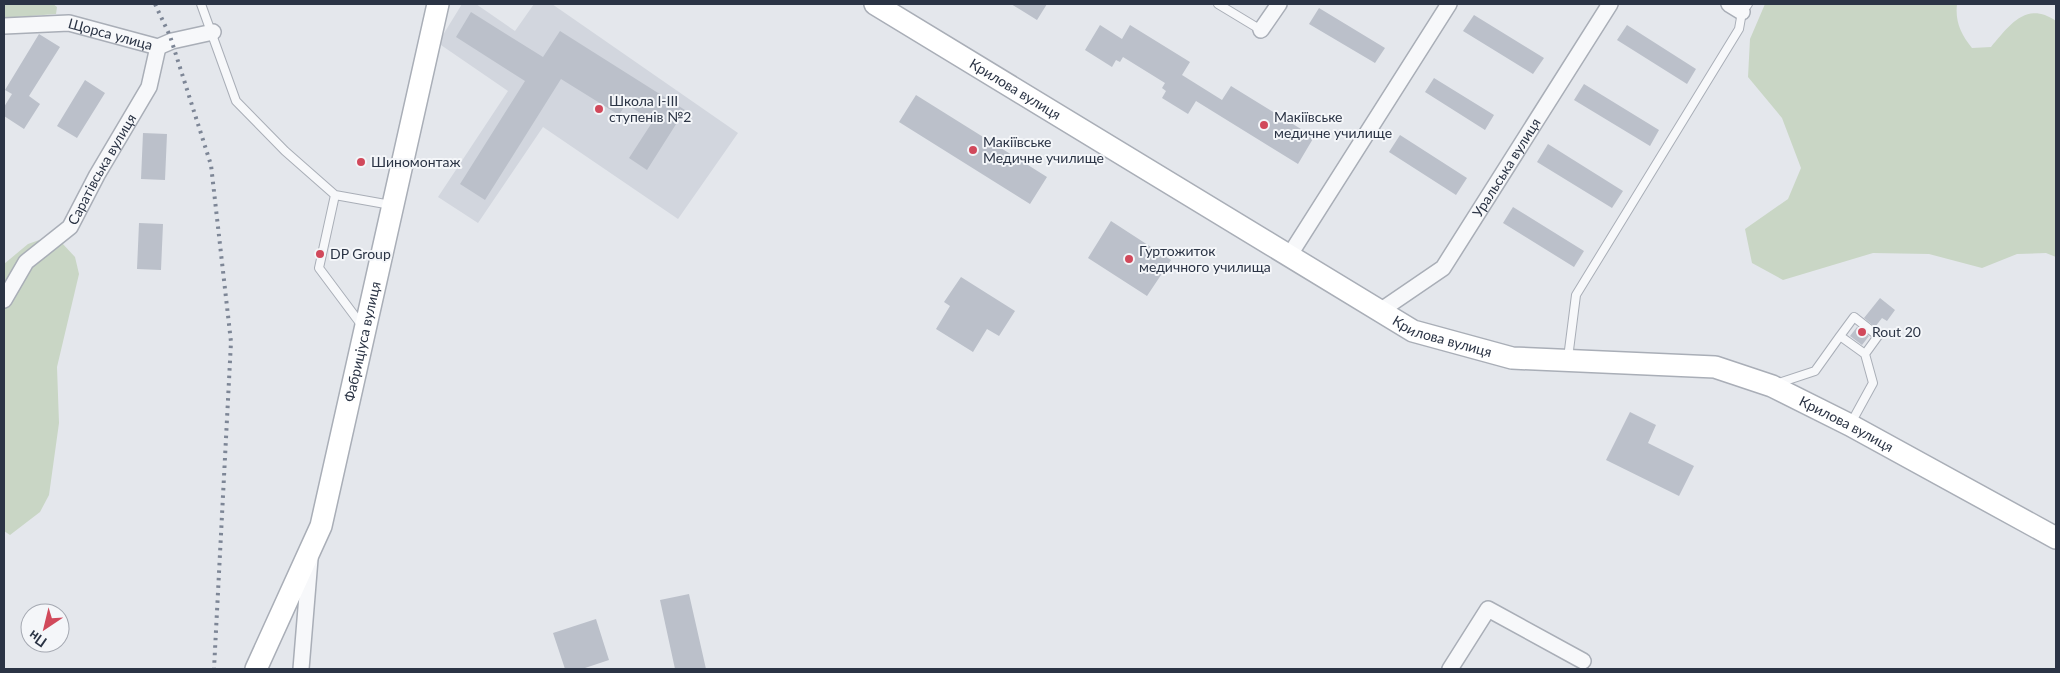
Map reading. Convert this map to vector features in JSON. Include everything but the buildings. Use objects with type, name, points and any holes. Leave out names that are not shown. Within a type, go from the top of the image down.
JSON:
[{"type":"main road","name":"Фабриціуса вулиця","points":[[256,669],[321,526],[391,206],[438,4]]},
{"type":"main road","name":"Крилова вулиця","points":[[876,4],[1413,331],[1512,358],[1715,367],[1772,386],[1850,425],[2056,538]]},
{"type":"street","points":[[1261,30],[1279,4]]},
{"type":"street","points":[[1289,256],[1450,4]]},
{"type":"street","name":"Уральська вулиця","points":[[1380,311],[1444,268],[1610,4]]},
{"type":"street","points":[[1729,4],[1745,8]]},
{"type":"street","name":"Щорса улица","points":[[4,26],[69,22],[158,47],[172,41],[213,32]]},
{"type":"street","name":"Саратівська вулиця","points":[[4,300],[26,262],[70,227],[97,175],[149,88],[158,47]]},
{"type":"street","points":[[301,669],[311,550]]},
{"type":"street","points":[[1450,669],[1488,610],[1583,661]]},
{"type":"lane","points":[[201,4],[213,32],[236,101],[285,151],[335,195],[391,206]]},
{"type":"lane","points":[[1218,4],[1261,30]]},
{"type":"lane","points":[[1568,360],[1576,295],[1739,30],[1745,8]]},
{"type":"lane","points":[[335,195],[318,268],[364,329]]},
{"type":"lane","points":[[1772,386],[1815,371],[1854,317],[1878,336],[1865,354]]},
{"type":"lane","points":[[1840,336],[1865,354],[1872,383],[1850,425]]},
{"type":"shaded area","name":"Школа I-III ступенів №2","points":[[462,4],[476,4],[515,31],[534,4],[552,4],[738,133],[678,219],[543,127],[478,223],[438,197],[508,91],[438,43]]},
{"type":"green space","points":[[4,4],[53,4],[57,7],[56,14],[4,18]]},
{"type":"green space","points":[[1765,4],[1957,4],[1960,28],[1972,48],[1991,47],[2012,24],[2027,14],[2045,15],[2056,21],[2056,257],[2046,253],[2017,254],[1982,268],[1929,254],[1873,253],[1783,280],[1752,263],[1745,229],[1788,199],[1801,168],[1782,118],[1748,77],[1750,39]]},
{"type":"green space","points":[[45,238],[62,243],[75,257],[79,274],[57,367],[59,423],[49,495],[40,512],[10,535],[4,531],[4,264],[28,244]]},
{"type":"railway","points":[[155,4],[170,36],[211,165],[231,342],[214,669]]},
{"type":"place","name":"Школа I-III ступенів №2","points":[[599,109]]},
{"type":"place","name":"Макіївське медичне училище","points":[[1264,125]]},
{"type":"place","name":"Макіївське Медичне училище","points":[[973,150]]},
{"type":"place","name":"Шиномонтаж","points":[[361,162]]},
{"type":"place","name":"DP Group","points":[[320,254]]},
{"type":"place","name":"Гуртожиток медичного училища","points":[[1129,259]]},
{"type":"place","name":"Rout 20","points":[[1862,332]]}]
